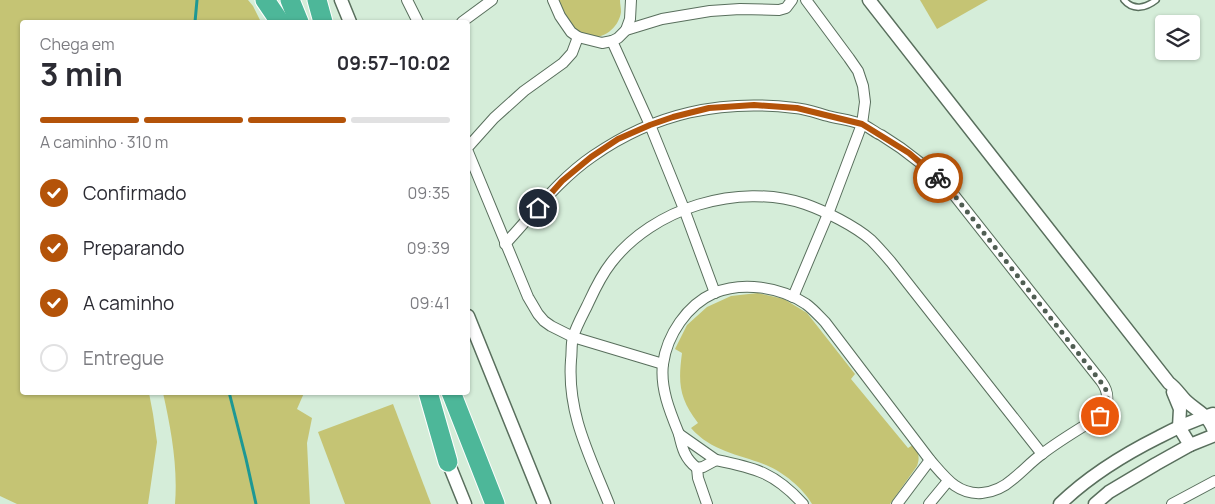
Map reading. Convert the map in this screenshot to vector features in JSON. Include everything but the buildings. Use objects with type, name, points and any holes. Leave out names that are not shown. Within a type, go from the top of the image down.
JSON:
[{"type":"highway","points":[[265,0],[279,20]]},
{"type":"highway","points":[[279,0],[287,20]]},
{"type":"highway","points":[[290,0],[298,20]]},
{"type":"highway","points":[[317,0],[322,20]]},
{"type":"highway","points":[[429,395],[448,462]]},
{"type":"highway","points":[[441,395],[484,504]]},
{"type":"highway","points":[[452,395],[495,504]]},
{"type":"street","points":[[341,0],[349,20]]},
{"type":"street","points":[[407,0],[417,20]]},
{"type":"street","points":[[465,20],[492,0]]},
{"type":"street","points":[[553,0],[565,25],[571,32],[578,37],[602,43],[618,38],[626,30],[630,19],[631,0]]},
{"type":"street","points":[[626,30],[662,19],[710,11],[740,9],[779,10],[786,8],[792,0]]},
{"type":"street","points":[[793,297],[828,214],[862,124],[865,102],[863,86],[858,71],[806,0]]},
{"type":"street","points":[[869,0],[1169,383],[1190,404],[1211,415]]},
{"type":"street","points":[[470,145],[494,118],[524,92],[563,63],[572,53],[578,37]]},
{"type":"street","points":[[612,41],[650,125],[715,293]]},
{"type":"street","points":[[505,244],[562,181],[591,157],[618,139],[673,117],[709,108],[754,105],[797,108],[862,124],[909,153],[935,175],[954,195],[1104,386],[1108,394],[1108,401],[1100,416],[1042,454],[1002,488],[974,494],[962,491],[948,481],[930,460],[825,322],[806,304],[774,290],[749,287],[734,288],[715,293],[686,315],[676,327],[669,340],[663,364],[664,389],[685,455],[690,464],[697,468],[704,467],[716,460]]},
{"type":"street","points":[[470,157],[505,244],[528,297],[538,314],[551,326],[573,338],[663,364]]},
{"type":"street","points":[[610,504],[580,431],[573,403],[571,382],[573,338],[597,283],[611,262],[631,242],[648,229],[684,209],[728,198],[754,196],[779,198],[805,204],[851,226],[871,240],[891,262],[1042,454]]},
{"type":"street","points":[[470,321],[544,504]]},
{"type":"street","points":[[1169,383],[1180,409],[1179,427],[1190,445]]},
{"type":"street","points":[[1060,504],[1102,469],[1179,427],[1211,415]]},
{"type":"street","points":[[1095,504],[1109,492],[1156,464],[1190,445],[1215,434],[1211,423],[1211,415]]},
{"type":"street","points":[[679,434],[716,460],[755,469],[772,476],[789,489],[803,504]]},
{"type":"street","points":[[902,502],[930,460]]},
{"type":"street","points":[[448,462],[465,504]]},
{"type":"street","points":[[697,468],[698,478],[707,504]]},
{"type":"street","points":[[929,504],[948,481]]},
{"type":"street","points":[[1172,504],[1215,482]]},
{"type":"lane","points":[[1124,0],[1128,4],[1140,8],[1156,0]]},
{"type":"shaded area","points":[[0,0],[248,0],[260,20],[20,20],[20,395],[149,395],[157,442],[148,504],[17,504],[0,496]]},
{"type":"shaded area","points":[[557,0],[620,0],[620,18],[614,27],[605,34],[588,37],[573,31]]},
{"type":"shaded area","points":[[920,0],[988,0],[937,29]]},
{"type":"shaded area","points":[[758,293],[784,299],[807,313],[855,374],[851,379],[908,448],[913,445],[915,448],[918,453],[917,466],[890,504],[812,504],[798,486],[779,472],[766,465],[717,447],[699,436],[691,428],[698,423],[687,406],[681,390],[682,353],[675,349],[687,325],[707,307],[731,296]]},
{"type":"shaded area","points":[[163,395],[303,395],[297,409],[312,418],[307,443],[310,504],[175,504],[175,462]]},
{"type":"shaded area","points":[[393,404],[431,504],[345,504],[318,432]]},
{"type":"waterway","points":[[195,20],[197,0]]},
{"type":"waterway","points":[[230,395],[256,504]]},
{"type":"way so far","points":[[938,178],[954,195],[1107,390],[1108,401],[1100,416]]},
{"type":"route","points":[[538,208],[562,181],[591,157],[618,139],[673,117],[709,108],[754,105],[797,108],[862,124],[909,153],[938,178]]}]
